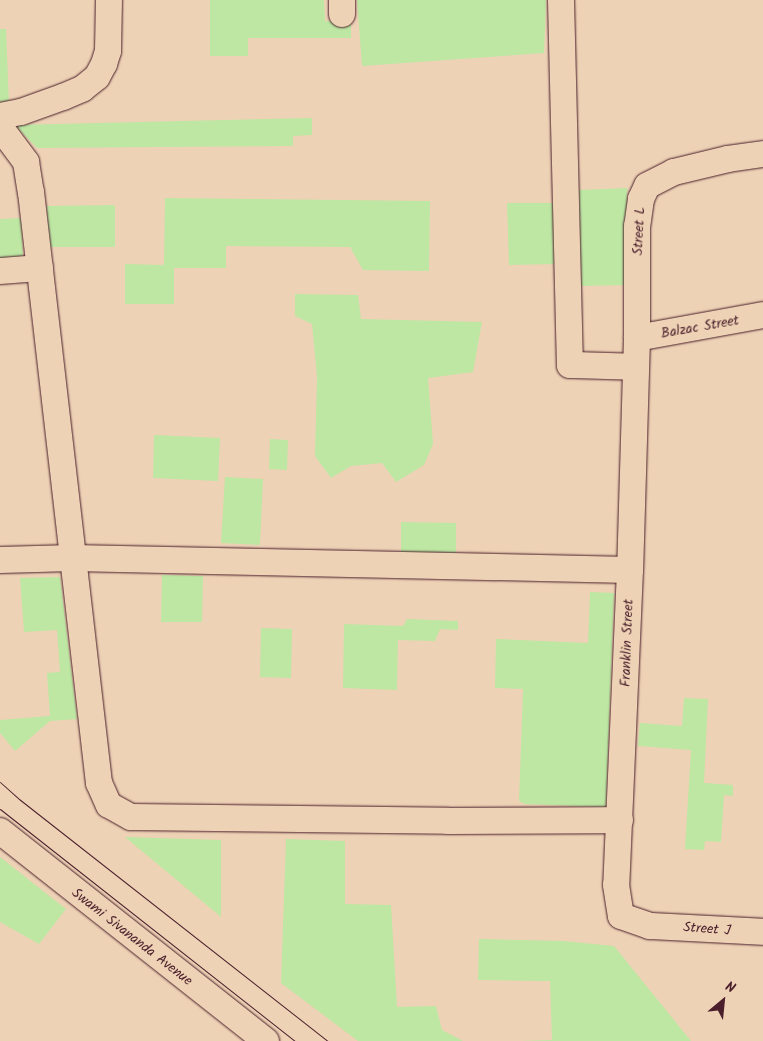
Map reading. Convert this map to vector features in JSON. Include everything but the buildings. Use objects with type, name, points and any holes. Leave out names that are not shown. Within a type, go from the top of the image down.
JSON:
[{"type":"street","points":[[0,116],[21,112],[63,97],[82,89],[97,77],[108,51],[109,0]]},
{"type":"street","points":[[561,0],[570,365],[636,367]]},
{"type":"street","points":[[0,127],[26,162],[40,268],[99,783],[109,805],[130,817],[438,821],[620,820]]},
{"type":"street","name":"Street L","points":[[637,338],[637,226],[641,199],[647,186],[674,172],[728,159],[763,154]]},
{"type":"street","points":[[0,271],[40,268]]},
{"type":"street","name":"Balzac Street","points":[[637,338],[763,315]]},
{"type":"street","name":"Franklin Street","points":[[637,338],[630,570],[616,885],[621,916],[650,926]]},
{"type":"street","points":[[0,560],[73,558],[630,570]]},
{"type":"street","name":"Swami Sivananda Avenue","points":[[0,831],[266,1041]]},
{"type":"street","name":"Street J","points":[[650,926],[763,932]]},
{"type":"green space","points":[[210,0],[324,0],[325,21],[351,21],[351,38],[248,38],[248,56],[210,56]]},
{"type":"green space","points":[[357,0],[546,0],[544,53],[362,66]]},
{"type":"green space","points":[[0,29],[6,29],[9,105],[0,105]]},
{"type":"green space","points":[[312,118],[312,135],[293,136],[293,146],[37,148],[15,125]]},
{"type":"green space","points":[[627,188],[629,285],[580,286],[577,190]]},
{"type":"green space","points":[[165,198],[430,201],[429,271],[363,270],[350,247],[226,246],[226,268],[174,268],[174,304],[125,304],[125,264],[164,265]]},
{"type":"green space","points":[[507,203],[556,203],[557,264],[509,265]]},
{"type":"green space","points":[[115,205],[115,247],[47,247],[47,206]]},
{"type":"green space","points":[[21,218],[23,259],[0,260],[0,219]]},
{"type":"green space","points":[[295,294],[358,295],[361,319],[482,322],[473,372],[428,378],[433,444],[424,465],[396,482],[382,463],[351,466],[331,478],[315,456],[317,377],[312,324],[295,316]]},
{"type":"green space","points":[[154,435],[220,438],[218,481],[153,478]]},
{"type":"green space","points":[[270,439],[288,440],[287,470],[269,469]]},
{"type":"green space","points":[[225,477],[263,479],[260,545],[221,543]]},
{"type":"green space","points":[[401,522],[456,523],[456,555],[401,554]]},
{"type":"green space","points":[[162,575],[203,576],[202,622],[161,622]]},
{"type":"green space","points":[[60,577],[77,719],[50,721],[15,751],[0,733],[0,720],[50,716],[47,673],[60,672],[57,630],[24,632],[20,578]]},
{"type":"green space","points":[[590,592],[614,593],[606,807],[525,804],[519,801],[523,689],[495,688],[496,639],[588,643]]},
{"type":"green space","points":[[407,619],[458,621],[458,630],[440,629],[435,641],[398,640],[397,690],[343,688],[344,624],[403,626]]},
{"type":"green space","points":[[261,628],[292,629],[291,678],[260,677]]},
{"type":"green space","points":[[684,698],[708,699],[704,783],[733,785],[733,796],[724,795],[721,842],[705,841],[704,850],[685,849],[691,750],[638,746],[640,723],[682,726]]},
{"type":"green space","points":[[125,837],[221,840],[221,917]]},
{"type":"green space","points":[[286,839],[345,841],[345,904],[391,905],[397,1007],[436,1006],[442,1030],[463,1041],[358,1041],[281,983]]},
{"type":"green space","points":[[0,857],[66,909],[39,944],[0,922]]},
{"type":"green space","points":[[479,939],[563,941],[614,946],[691,1041],[520,1041],[552,1040],[550,981],[478,980]]},
{"type":"tram line","points":[[0,782],[19,799],[328,1041]]},
{"type":"tram line","points":[[0,809],[295,1041]]}]
